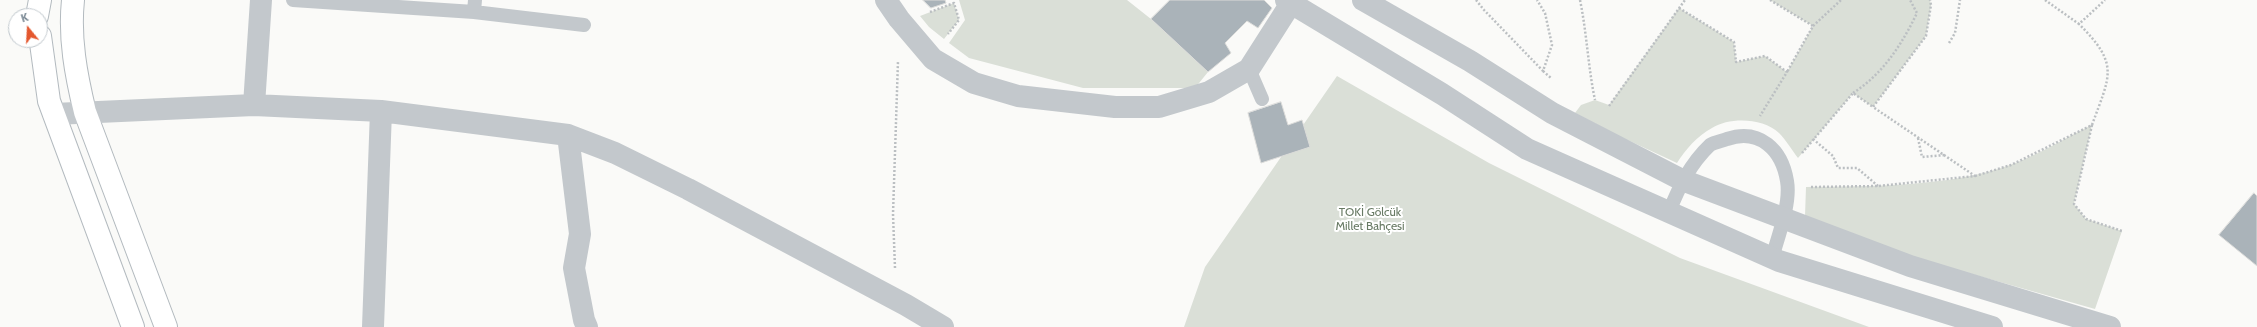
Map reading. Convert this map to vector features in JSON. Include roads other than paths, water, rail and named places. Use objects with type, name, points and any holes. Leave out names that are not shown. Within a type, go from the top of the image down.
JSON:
[{"type":"main road","points":[[73,0],[71,20],[76,77],[85,112],[166,327]]},
{"type":"main road","points":[[41,48],[48,101],[134,327]]},
{"type":"street","points":[[254,104],[261,0]]},
{"type":"street","points":[[886,0],[899,19],[933,59],[974,83],[1018,96],[1115,108],[1159,107],[1209,92],[1249,69],[1290,1],[1442,94],[1528,149],[1772,258],[1992,327]]},
{"type":"street","points":[[1363,0],[1470,61],[1552,113],[1682,180],[1910,266],[2110,327]]},
{"type":"street","points":[[54,114],[254,104],[381,111],[568,135],[615,154],[688,189],[897,300],[943,327]]},
{"type":"street","points":[[373,327],[381,111]]},
{"type":"street","points":[[568,135],[580,234],[574,268],[584,320],[587,327]]},
{"type":"lane","points":[[292,0],[475,6],[584,25]]},
{"type":"lane","points":[[1249,69],[1262,99]]},
{"type":"lane","points":[[1669,212],[1682,180],[1712,144],[1736,136],[1763,140],[1780,156],[1787,182],[1784,218],[1772,258]]},
{"type":"park label","name":"TOKİ Gölcük Millet Bahçesi","points":[[1370,219]]}]
